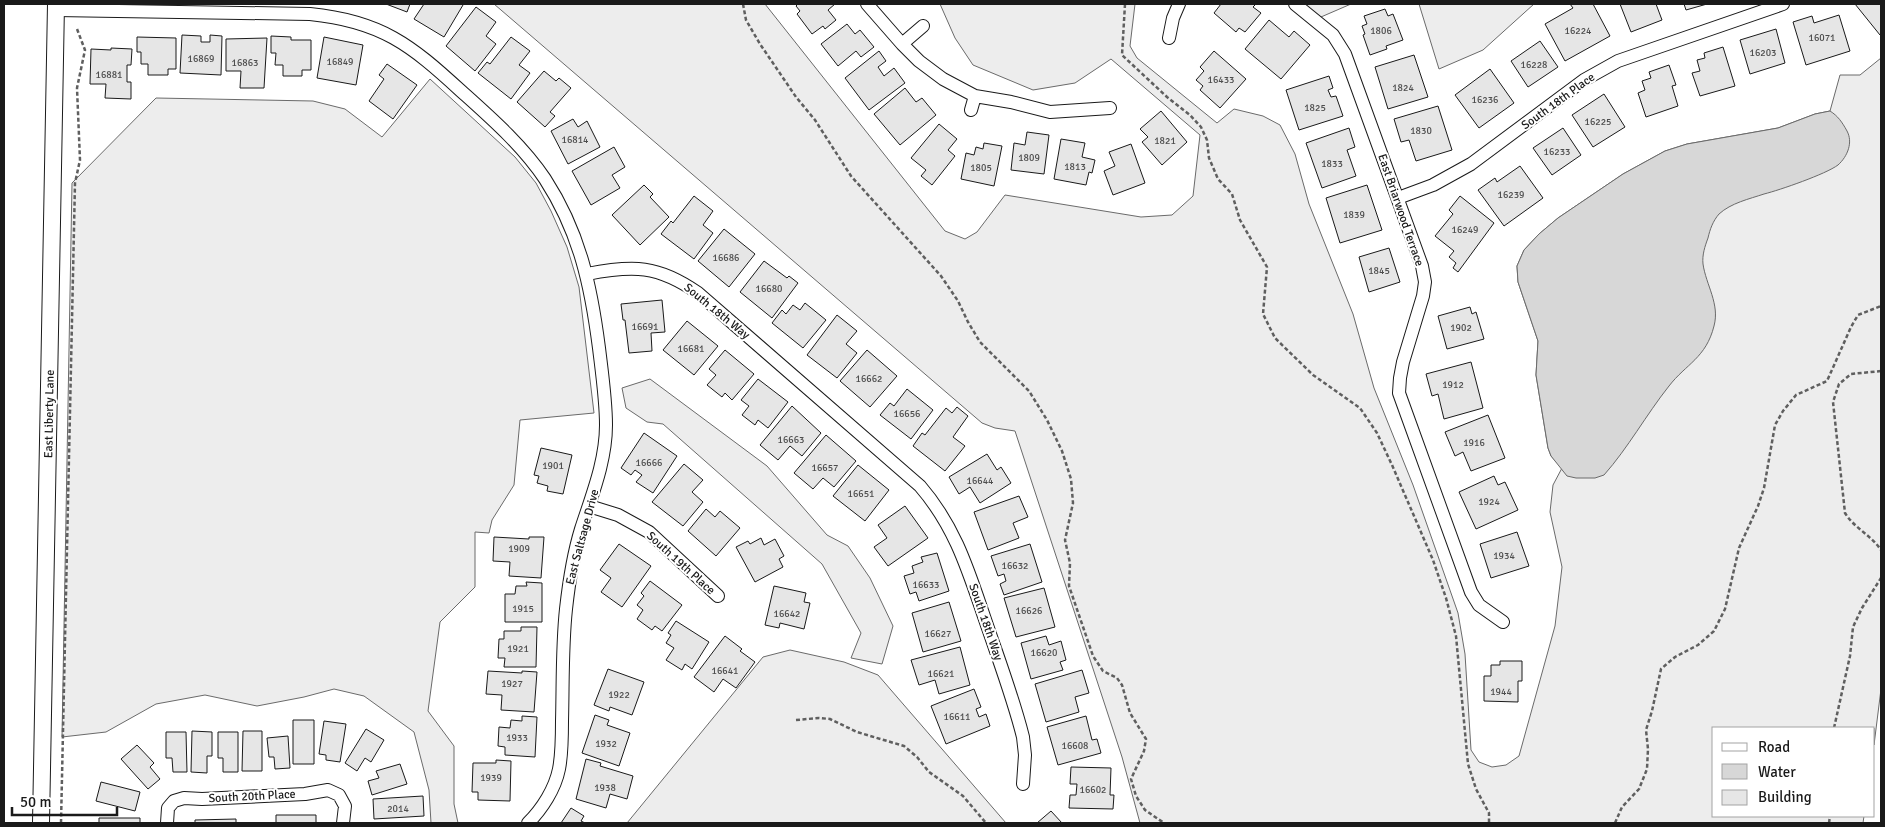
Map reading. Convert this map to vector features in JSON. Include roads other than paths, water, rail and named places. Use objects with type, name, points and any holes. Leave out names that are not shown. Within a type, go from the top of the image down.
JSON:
[{"type":"street","points":[[867,4],[919,61],[943,79],[975,96],[1012,102],[1050,112],[1110,108]]},
{"type":"street","points":[[1170,38],[1173,18],[1179,4]]},
{"type":"street","name":"East Briarwood Terrace","points":[[1295,4],[1333,35],[1345,54],[1422,266],[1425,282],[1423,296],[1403,362],[1400,393],[1471,592],[1478,604],[1503,622]]},
{"type":"street","name":"South 18th Place","points":[[1398,198],[1433,185],[1471,164],[1584,80],[1602,69],[1618,61],[1783,4]]},
{"type":"street","points":[[56,7],[310,14],[346,18],[384,32],[402,42],[455,86],[510,135],[529,157],[545,179],[559,204],[581,251],[587,274]]},
{"type":"street","name":"East Liberty Lane","points":[[41,823],[56,7]]},
{"type":"street","points":[[902,44],[922,26]]},
{"type":"street","points":[[971,110],[975,96]]},
{"type":"street","name":"South 18th Way","points":[[587,274],[618,268],[642,268],[659,272],[684,283],[698,293],[920,486],[951,529],[970,574],[1023,737],[1025,754],[1023,784]]},
{"type":"street","name":"East Saltsage Drive","points":[[528,823],[539,812],[559,770],[562,743],[565,615],[569,577],[603,456],[606,426],[602,374],[594,309],[587,274]]},
{"type":"street","name":"South 19th Place","points":[[590,506],[618,515],[649,532],[718,596]]},
{"type":"street","name":"South 20th Place","points":[[167,823],[168,808],[174,801],[184,798],[202,799],[305,794],[328,790],[339,795],[345,806],[343,823]]},
{"type":"water","points":[[1830,111],[1840,120],[1849,135],[1849,149],[1844,157],[1838,165],[1824,173],[1740,202],[1719,214],[1711,228],[1703,257],[1703,264],[1715,310],[1714,326],[1706,346],[1695,360],[1675,378],[1604,475],[1595,478],[1567,476],[1551,456],[1548,448],[1536,375],[1538,341],[1518,282],[1517,266],[1524,250],[1558,218],[1623,174],[1665,151],[1687,144],[1778,128],[1815,114]]}]
